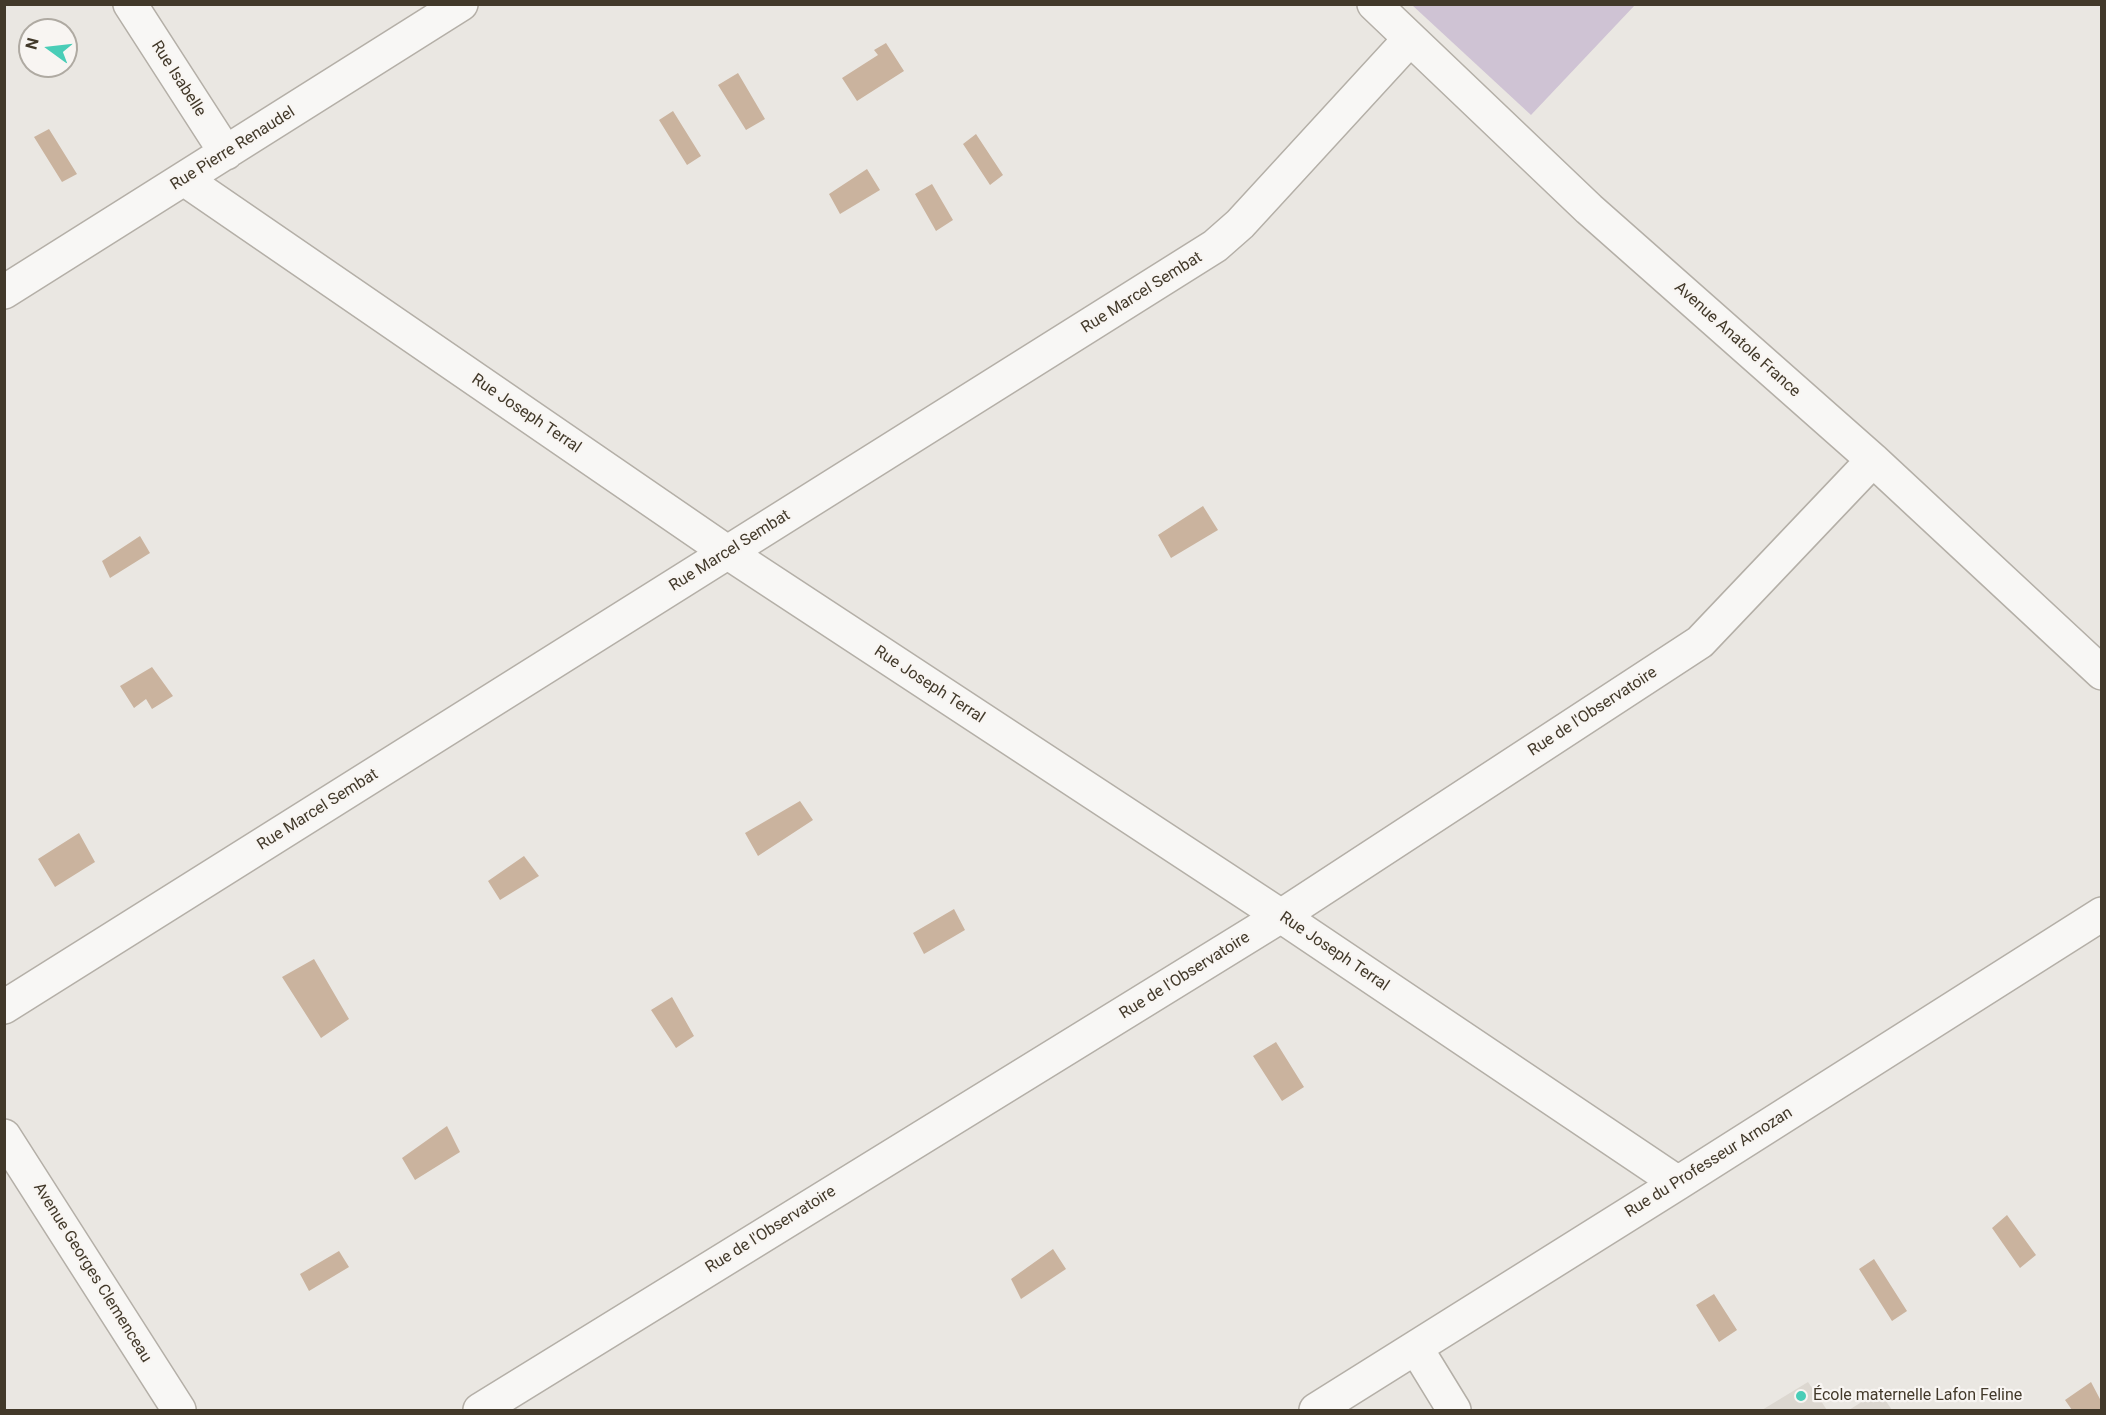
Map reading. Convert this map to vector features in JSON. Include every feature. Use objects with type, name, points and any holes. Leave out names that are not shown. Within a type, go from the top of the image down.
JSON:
[{"type":"street","name":"Rue Isabelle","points":[[130,4],[226,153]]},
{"type":"street","name":"Rue Pierre Renaudel","points":[[4,292],[461,4]]},
{"type":"street","name":"Avenue Anatole France","points":[[1374,4],[1409,40],[1589,209],[1873,460],[2102,673]]},
{"type":"street","name":"Rue Marcel Sembat","points":[[4,1007],[1215,246],[1240,224],[1409,40]]},
{"type":"street","name":"Rue Joseph Terral","points":[[184,179],[727,552],[1281,916],[1678,1183]]},
{"type":"street","name":"Rue de l'Observatoire","points":[[480,1410],[1281,916],[1700,642],[1873,460]]},
{"type":"street","name":"Rue du Professeur Arnozan","points":[[1316,1410],[2102,914]]},
{"type":"street","name":"Avenue Georges Clemenceau","points":[[4,1136],[179,1410]]},
{"type":"street","points":[[1416,1348],[1454,1410]]},
{"type":"shaded area","points":[[1412,5],[1635,5],[1531,115]]},
{"type":"shaded area","points":[[886,43],[904,71],[857,101],[842,78],[878,55],[874,50]]},
{"type":"shaded area","points":[[738,73],[765,119],[746,130],[718,85]]},
{"type":"shaded area","points":[[673,111],[701,156],[687,165],[659,120]]},
{"type":"shaded area","points":[[49,129],[77,174],[62,182],[34,137]]},
{"type":"shaded area","points":[[976,134],[1003,175],[990,185],[963,144]]},
{"type":"shaded area","points":[[867,169],[880,190],[840,214],[829,194]]},
{"type":"shaded area","points":[[932,184],[953,220],[936,231],[915,194]]},
{"type":"shaded area","points":[[1203,506],[1218,530],[1171,558],[1158,535]]},
{"type":"shaded area","points":[[140,536],[150,553],[110,578],[102,561]]},
{"type":"shaded area","points":[[152,667],[173,696],[152,709],[146,699],[134,708],[120,686]]},
{"type":"shaded area","points":[[800,801],[813,820],[758,856],[745,833]]},
{"type":"shaded area","points":[[79,833],[95,862],[55,887],[38,859]]},
{"type":"shaded area","points":[[524,856],[539,876],[500,900],[488,881]]},
{"type":"shaded area","points":[[954,909],[965,930],[924,954],[913,933]]},
{"type":"shaded area","points":[[314,959],[349,1019],[321,1038],[282,977]]},
{"type":"shaded area","points":[[672,997],[694,1036],[676,1048],[651,1010]]},
{"type":"shaded area","points":[[1276,1042],[1304,1087],[1282,1101],[1253,1056]]},
{"type":"shaded area","points":[[447,1126],[460,1152],[415,1180],[402,1158]]},
{"type":"shaded area","points":[[2007,1215],[2036,1255],[2020,1268],[1992,1228]]},
{"type":"shaded area","points":[[1053,1249],[1066,1269],[1021,1299],[1011,1279]]},
{"type":"shaded area","points":[[339,1251],[349,1267],[309,1291],[300,1274]]},
{"type":"shaded area","points":[[1874,1259],[1907,1311],[1892,1321],[1859,1269]]},
{"type":"shaded area","points":[[1714,1294],[1737,1330],[1719,1342],[1696,1305]]},
{"type":"shaded area","name":"École maternelle Lafon Feline","points":[[1808,1382],[1827,1410],[1762,1410]]},
{"type":"shaded area","points":[[2091,1382],[2101,1401],[2101,1410],[2072,1410],[2065,1400]]},
{"type":"shaded area","name":"École maternelle Lafon Feline","points":[[1879,1391],[1892,1410],[1849,1410]]},
{"type":"place","name":"École maternelle Lafon Feline","points":[[1801,1396]]}]
